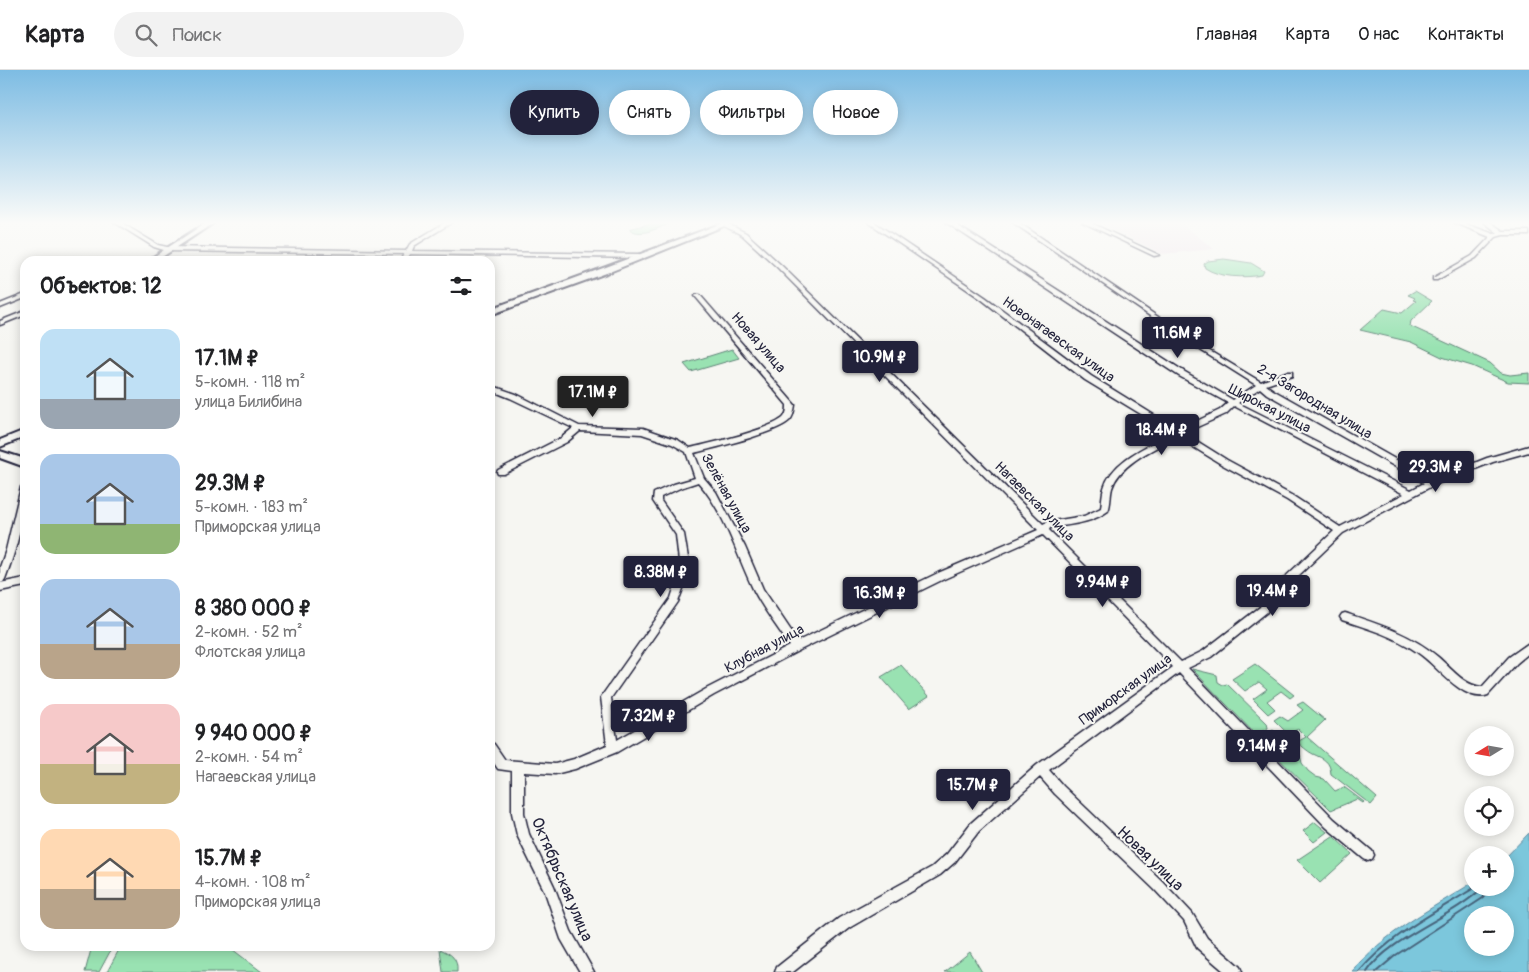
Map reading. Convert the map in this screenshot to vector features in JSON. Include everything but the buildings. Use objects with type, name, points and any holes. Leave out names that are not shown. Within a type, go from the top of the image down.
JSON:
[{"type":"main road","points":[[495,310],[620,264]]},
{"type":"main road","points":[[0,444],[20,435]]},
{"type":"main road","points":[[0,444],[20,440]]},
{"type":"main road","points":[[0,454],[20,461]]},
{"type":"street","name":"Нагаевская улица","points":[[776,264],[1180,667],[1330,823],[1368,855]]},
{"type":"street","name":"Новонагаевская улица","points":[[933,264],[983,298],[1088,378],[1290,498],[1340,531]]},
{"type":"street","name":"Широкая улица","points":[[1013,264],[1182,374],[1233,403],[1410,493]]},
{"type":"street","name":"2-я Загородная улица","points":[[1077,264],[1196,345],[1254,379],[1260,385],[1430,483]]},
{"type":"street","points":[[1435,279],[1461,264]]},
{"type":"street","name":"Новая улица","points":[[698,296],[781,392],[791,405],[792,411]]},
{"type":"street","points":[[12,318],[0,307],[20,298]]},
{"type":"street","points":[[0,323],[20,315]]},
{"type":"street","name":"Клубная улица","points":[[518,767],[555,769],[575,764],[613,748],[710,692],[796,647],[941,576],[1044,531],[1047,525],[1082,521],[1096,517],[1105,510],[1108,488],[1120,468],[1132,458],[1178,433],[1201,424],[1223,412],[1260,385],[1289,374]]},
{"type":"street","points":[[495,389],[578,428],[644,431],[675,442],[688,451]]},
{"type":"street","name":"Зелёная улица","points":[[792,411],[786,420],[766,429],[688,451],[700,479],[712,492],[740,547],[759,591],[796,647]]},
{"type":"street","points":[[501,472],[564,440],[578,428]]},
{"type":"street","name":"Приморская улица","points":[[782,972],[844,923],[936,871],[952,858],[975,827],[1040,769],[1180,667],[1207,654],[1264,609],[1268,599],[1340,531],[1430,483],[1490,460],[1529,448]]},
{"type":"street","points":[[613,748],[606,697],[675,599],[684,570],[680,534],[657,501],[657,495],[700,479]]},
{"type":"street","points":[[0,579],[11,550],[20,517]]},
{"type":"street","points":[[0,587],[20,583]]},
{"type":"street","points":[[1345,617],[1395,635],[1430,655],[1463,684],[1478,692],[1484,692],[1513,660],[1529,647]]},
{"type":"street","points":[[495,755],[502,765],[518,767]]},
{"type":"street","name":"Октябрьская улица","points":[[518,767],[518,813],[523,835],[550,890],[566,934],[587,972]]},
{"type":"street","name":"Новая улица","points":[[1040,769],[1058,790],[1158,884],[1188,917],[1202,943],[1235,972]]},
{"type":"green space","points":[[1204,264],[1253,264],[1264,271],[1262,275],[1248,277],[1218,274],[1205,268]]},
{"type":"green space","points":[[1415,291],[1432,301],[1411,321],[1410,326],[1490,363],[1501,373],[1510,375],[1529,373],[1529,383],[1508,382],[1472,366],[1442,357],[1411,342],[1360,330],[1384,309],[1402,313],[1416,301],[1413,300],[1415,298],[1408,295]]},
{"type":"green space","points":[[732,349],[739,358],[691,372],[684,364]]},
{"type":"green space","points":[[1255,664],[1294,695],[1290,698],[1281,691],[1267,701],[1275,709],[1268,714],[1253,699],[1267,689],[1259,682],[1245,691],[1232,679]]},
{"type":"green space","points":[[901,665],[929,696],[909,709],[881,677]]},
{"type":"green space","points":[[1192,669],[1217,675],[1218,682],[1223,685],[1227,684],[1267,723],[1268,728],[1257,736]]},
{"type":"green space","points":[[1303,702],[1325,720],[1307,737],[1377,798],[1371,805],[1331,774],[1326,761],[1297,742],[1306,737],[1298,729],[1288,734],[1274,720],[1280,716],[1288,721],[1303,710],[1297,705]]},
{"type":"green space","points":[[1273,730],[1300,755],[1302,763],[1308,771],[1316,777],[1324,779],[1335,791],[1344,787],[1364,802],[1357,799],[1331,810],[1260,740]]},
{"type":"green space","points":[[1315,822],[1327,832],[1314,842],[1303,831]]},
{"type":"green space","points":[[1333,836],[1352,854],[1320,883],[1297,860]]},
{"type":"green space","points":[[91,951],[110,951],[99,972],[85,972]]},
{"type":"green space","points":[[118,951],[235,951],[262,972],[107,972]]},
{"type":"green space","points":[[440,951],[453,957],[457,967],[457,972],[443,972]]},
{"type":"green space","points":[[970,952],[982,972],[945,972]]},
{"type":"water","points":[[1529,833],[1529,972],[1353,972],[1377,946],[1425,912],[1464,888],[1464,896],[1514,896],[1514,849]]}]
